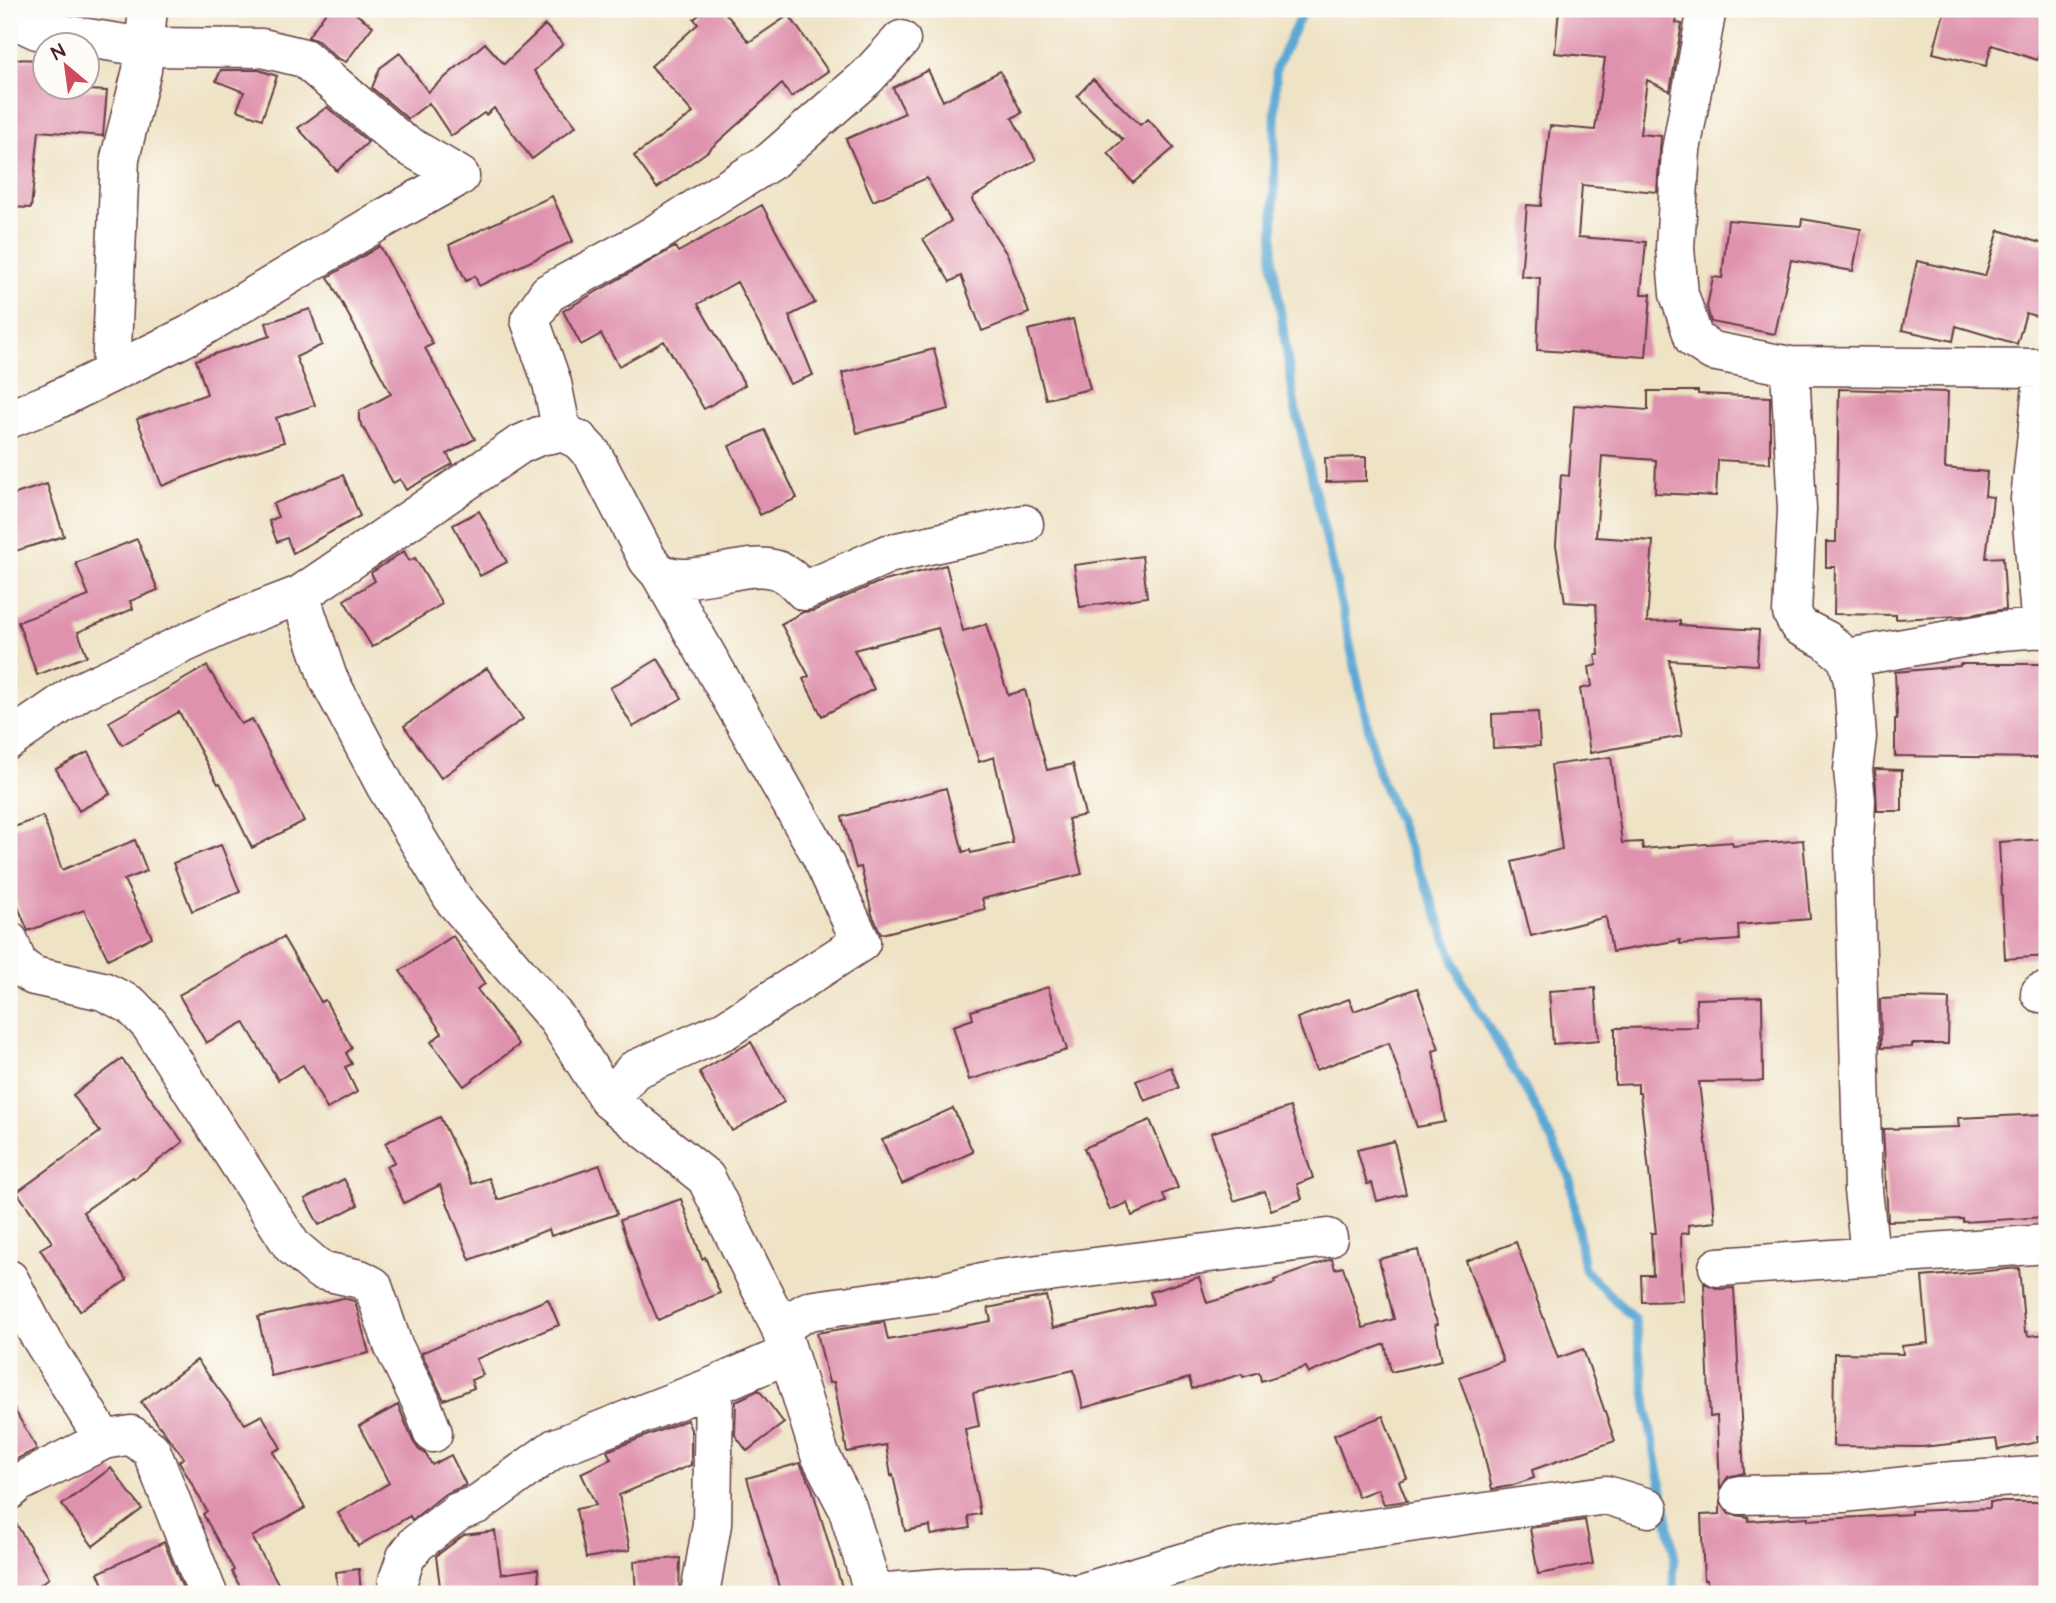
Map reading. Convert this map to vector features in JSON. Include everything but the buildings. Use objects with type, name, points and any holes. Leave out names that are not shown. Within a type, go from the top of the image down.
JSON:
[{"type":"street","points":[[111,373],[120,158],[142,70],[148,9]]},
{"type":"street","points":[[1707,9],[1681,150],[1675,248],[1679,294],[1694,339],[1712,351],[1790,366],[2046,368],[2030,499],[2044,628],[2001,631],[1847,658]]},
{"type":"street","points":[[9,17],[37,30],[144,47],[262,48],[304,58],[400,141],[460,176],[189,335],[52,402],[9,419]]},
{"type":"street","points":[[562,432],[552,383],[530,320],[548,293],[649,238],[771,161],[867,77],[901,40]]},
{"type":"street","points":[[1790,366],[1797,510],[1792,614],[1799,626],[1826,640],[1847,658],[1853,681],[1857,737],[1853,771],[1856,800],[1854,842],[1863,1190],[1870,1255]]},
{"type":"street","points":[[9,740],[79,692],[237,620],[300,595],[519,444],[539,436],[562,432],[579,440],[593,455],[648,560],[659,572],[820,854],[860,942],[725,1030],[634,1070],[609,1100]]},
{"type":"street","points":[[659,572],[678,578],[757,567],[776,569],[804,591],[888,554],[1024,524]]},
{"type":"street","points":[[300,595],[328,678],[386,788],[454,900],[557,1019],[609,1100],[706,1178],[784,1341],[820,1455],[847,1507],[874,1594],[964,1586],[1039,1585],[1071,1594]]},
{"type":"street","points":[[9,941],[18,965],[34,976],[103,991],[131,1005],[150,1025],[292,1246],[320,1270],[360,1279],[373,1286],[393,1345],[433,1433]]},
{"type":"street","points":[[399,1594],[398,1580],[406,1557],[417,1543],[458,1512],[478,1503],[555,1448],[714,1387],[784,1341],[808,1311],[943,1292],[991,1280],[1328,1238]]},
{"type":"street","points":[[1718,1267],[2047,1244]]},
{"type":"street","points":[[9,1279],[34,1327],[104,1440]]},
{"type":"street","points":[[700,1594],[712,1524],[714,1387]]},
{"type":"street","points":[[9,1491],[18,1483],[104,1440],[131,1435],[151,1450],[208,1594]]},
{"type":"street","points":[[1740,1495],[1843,1493],[1966,1480],[2047,1475]]},
{"type":"street","points":[[1077,1594],[1233,1548],[1606,1495],[1649,1508]]},
{"type":"waterway","points":[[1304,9],[1276,68],[1273,262],[1295,407],[1378,772],[1463,984],[1531,1099],[1570,1178],[1584,1269],[1635,1320],[1650,1427],[1674,1553],[1673,1594]]}]
